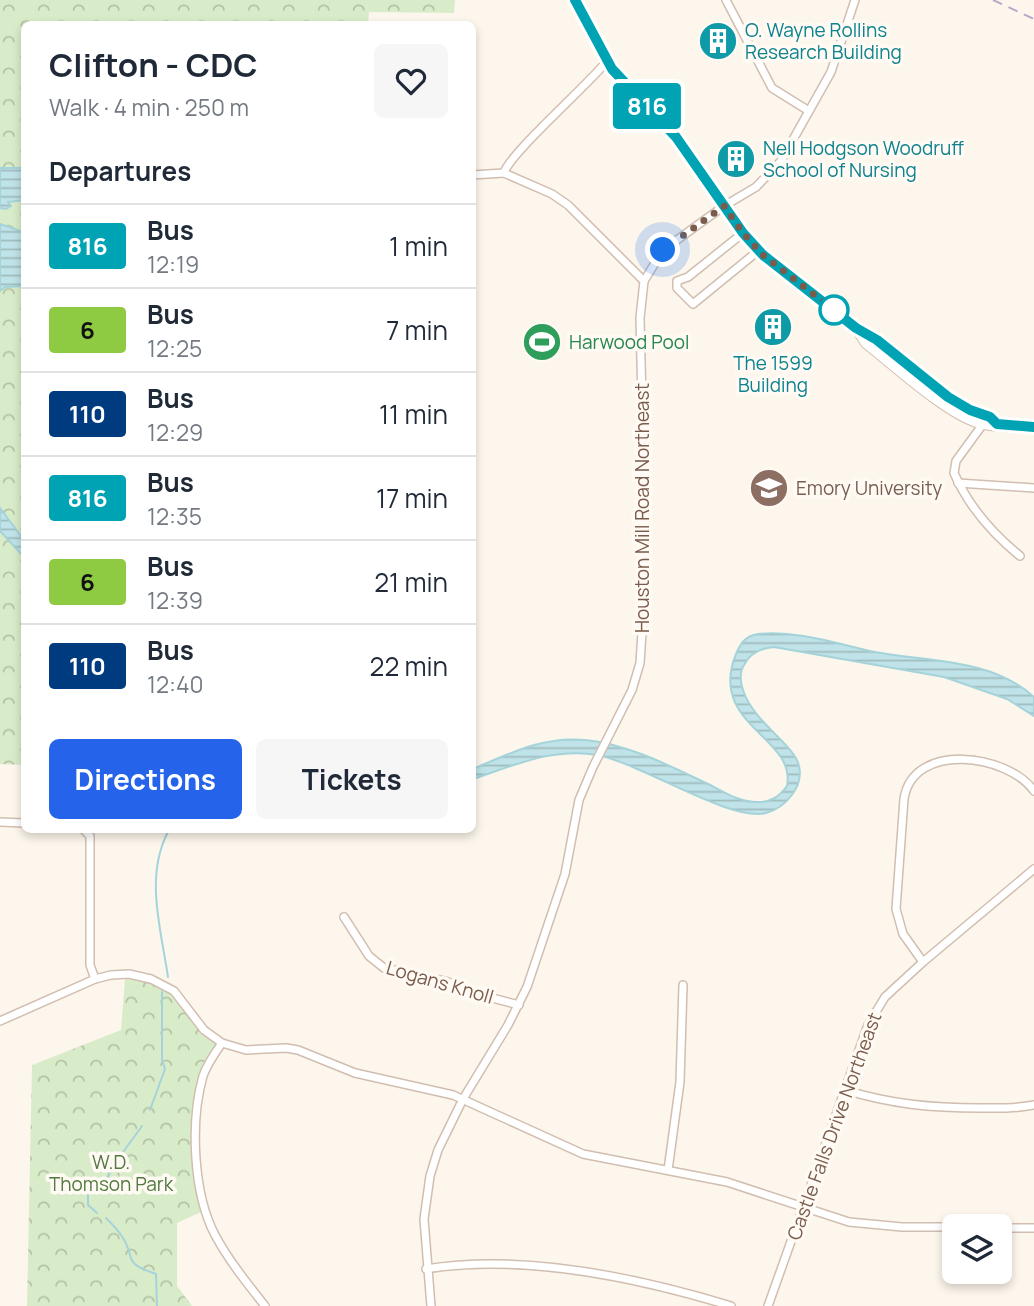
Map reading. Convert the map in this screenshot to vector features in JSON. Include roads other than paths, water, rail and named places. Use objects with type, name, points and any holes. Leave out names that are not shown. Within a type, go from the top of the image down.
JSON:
[{"type":"main road","points":[[575,0],[607,61],[622,82],[676,137],[758,251],[948,397],[970,410],[990,417],[997,424]]},
{"type":"main road","points":[[856,328],[866,343],[945,405],[967,418],[983,424],[1034,427]]},
{"type":"street","points":[[726,0],[772,88],[809,111]]},
{"type":"street","name":"Houston Mill Road Northeast","points":[[430,1306],[424,1219],[430,1176],[441,1142],[463,1099],[519,1005],[565,874],[579,800],[638,672],[643,634],[646,562],[640,318],[644,281],[663,250],[724,206],[756,187],[776,167],[835,63],[855,0]]},
{"type":"street","points":[[504,173],[522,149],[607,61]]},
{"type":"street","points":[[476,175],[504,173],[561,199],[644,281]]},
{"type":"street","points":[[743,233],[688,277],[677,281],[677,288],[693,304],[758,251]]},
{"type":"street","points":[[983,424],[956,461],[954,473],[968,500],[1002,542],[1020,556]]},
{"type":"street","points":[[958,483],[1034,488]]},
{"type":"street","points":[[923,962],[903,934],[896,909],[904,799],[910,781],[920,769],[937,762],[971,762],[1002,767],[1019,776],[1034,791]]},
{"type":"street","points":[[0,822],[21,823]]},
{"type":"street","points":[[87,833],[90,836],[90,965],[95,979]]},
{"type":"street","name":"Castle Falls Drive Northeast","points":[[768,1306],[873,1015],[892,989],[1034,869]]},
{"type":"street","name":"Logans Knoll","points":[[344,917],[369,956],[384,968],[448,982],[470,992],[519,1005]]},
{"type":"street","points":[[0,1021],[95,979],[111,975],[144,976],[165,985],[180,996],[204,1030],[222,1043],[246,1050],[298,1050],[355,1073],[438,1090],[463,1099],[583,1154],[727,1182],[849,1222],[942,1227]]},
{"type":"street","points":[[668,1170],[680,1082],[683,985]]},
{"type":"street","points":[[222,1043],[204,1074],[198,1104],[198,1182],[214,1233],[232,1263],[265,1306]]},
{"type":"street","points":[[845,1090],[909,1106],[1004,1108],[1034,1105]]},
{"type":"street","points":[[1012,1228],[1034,1228]]},
{"type":"street","points":[[426,1269],[504,1265],[594,1273],[666,1287],[731,1306]]},
{"type":"water","points":[[0,168],[21,168],[21,200],[8,202],[11,206],[6,209],[0,208]]},
{"type":"water","points":[[0,224],[21,231],[21,286],[5,287],[0,291]]},
{"type":"water","points":[[0,508],[21,536],[21,554],[0,531]]},
{"type":"water","points":[[773,633],[803,636],[875,652],[979,668],[1017,684],[1034,697],[1034,716],[1007,699],[944,677],[774,647],[753,654],[742,668],[740,677],[748,702],[790,750],[799,766],[799,782],[792,796],[773,810],[750,813],[730,809],[615,760],[581,753],[534,759],[476,778],[476,768],[527,747],[570,739],[585,740],[647,756],[742,800],[760,802],[774,798],[787,786],[786,769],[779,755],[742,714],[733,698],[730,678],[740,646],[744,640],[754,635]]},
{"type":"waterway","points":[[168,833],[157,865],[156,902],[168,977]]},
{"type":"waterway","points":[[150,1110],[165,1069],[162,1060],[162,992]]},
{"type":"waterway","points":[[97,1213],[88,1205],[88,1189],[105,1182],[113,1166],[142,1126]]},
{"type":"waterway","points":[[106,1218],[126,1243],[133,1262],[156,1274],[157,1306]]},
{"type":"railway","points":[[993,0],[1034,19]]},
{"type":"place","name":"O. Wayne Rollins Research Building","points":[[718,41]]},
{"type":"place","name":"Nell Hodgson Woodruff School of Nursing","points":[[736,159]]},
{"type":"place","name":"The 1599 Building","points":[[773,327]]},
{"type":"place","name":"Harwood Pool","points":[[542,342]]},
{"type":"place","name":"Emory University","points":[[769,488]]},
{"type":"park label","name":"W.D. Thomson Park","points":[[111,1173]]}]
